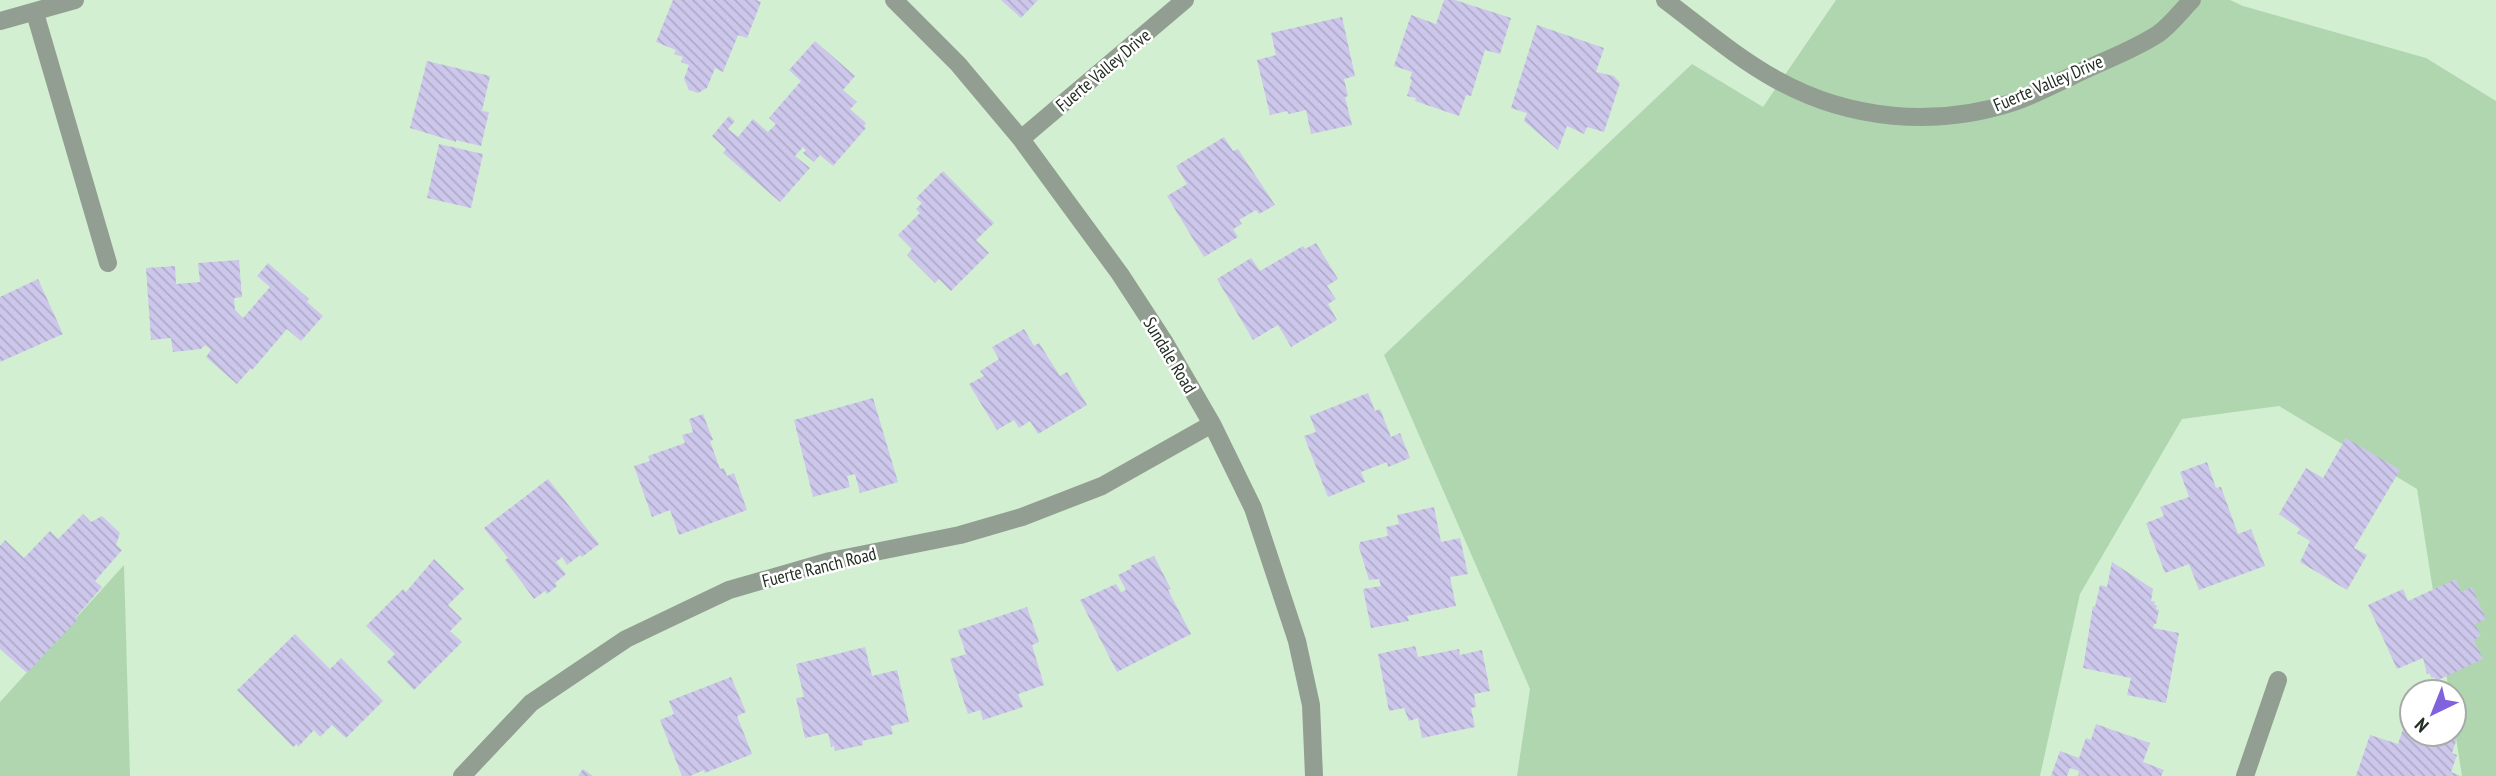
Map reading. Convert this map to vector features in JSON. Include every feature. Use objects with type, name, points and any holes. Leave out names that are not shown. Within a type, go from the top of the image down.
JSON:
[{"type":"street","points":[[0,21],[75,0]]},
{"type":"street","name":"Sundale Road","points":[[894,0],[958,64],[1021,139],[1120,274],[1165,343],[1212,424],[1253,508],[1297,641],[1311,705],[1314,776]]},
{"type":"street","name":"Fuerte Valley Drive","points":[[1021,139],[1185,0]]},
{"type":"street","name":"Fuerte Valley Drive","points":[[1665,0],[1747,61],[1807,95],[1863,111],[1910,117],[1968,113],[2014,101],[2159,33],[2192,0]]},
{"type":"street","points":[[35,13],[108,263]]},
{"type":"street","name":"Fuerte Ranch Road","points":[[462,776],[531,703],[626,639],[729,590],[830,561],[960,535],[1022,517],[1102,486],[1212,424]]},
{"type":"street","points":[[2245,776],[2278,680]]},
{"type":"green space","points":[[1836,0],[2230,0],[2426,58],[2496,101],[2496,776],[2462,776],[2458,748],[2468,748],[2468,678],[2447,678],[2417,489],[2279,406],[2182,419],[2080,594],[2040,776],[1517,776],[1530,689],[1384,355],[1692,64],[1763,107]]},
{"type":"green space","points":[[124,565],[130,776],[0,776],[0,702]]},
{"type":"building","points":[[673,0],[761,2],[747,38],[738,35],[723,72],[715,68],[707,88],[698,93],[689,90],[684,79],[689,65],[681,62],[683,57],[674,54],[676,50],[656,42]]},
{"type":"building","points":[[1001,0],[1038,0],[1021,18]]},
{"type":"building","points":[[1444,0],[1455,0],[1511,18],[1500,54],[1485,50],[1471,96],[1466,95],[1459,116],[1407,96],[1412,72],[1394,66],[1411,15],[1436,24]]},
{"type":"building","points":[[1342,17],[1355,76],[1344,79],[1352,125],[1311,134],[1306,110],[1270,115],[1257,60],[1276,55],[1271,33]]},
{"type":"building","points":[[1537,25],[1604,48],[1596,72],[1614,76],[1620,83],[1604,132],[1587,127],[1584,134],[1567,126],[1558,150],[1524,121],[1527,113],[1511,108]]},
{"type":"building","points":[[815,41],[855,76],[843,90],[857,102],[850,109],[866,123],[866,128],[833,166],[820,155],[814,162],[803,153],[806,150],[803,147],[795,156],[810,168],[780,202],[723,153],[726,149],[712,136],[729,116],[735,121],[728,129],[738,137],[753,119],[768,132],[776,124],[769,118],[801,81],[789,70]]},
{"type":"building","points":[[427,61],[490,76],[482,111],[489,112],[481,146],[456,142],[410,128]]},
{"type":"building","points":[[1224,137],[1233,151],[1238,149],[1275,205],[1259,214],[1256,210],[1239,220],[1242,224],[1233,229],[1238,237],[1204,257],[1167,196],[1187,184],[1176,166]]},
{"type":"building","points":[[439,144],[483,154],[471,208],[427,198]]},
{"type":"building","points":[[943,171],[994,223],[976,240],[989,253],[951,291],[939,279],[935,283],[907,255],[912,249],[898,235],[920,213],[916,209],[922,203],[916,198]]},
{"type":"building","points":[[1316,243],[1338,279],[1327,286],[1336,299],[1328,304],[1337,320],[1291,347],[1278,325],[1253,340],[1217,279],[1251,258],[1260,271],[1303,246],[1305,249]]},
{"type":"building","points":[[239,260],[242,297],[234,298],[235,310],[243,318],[270,287],[257,276],[268,263],[309,299],[307,302],[323,316],[301,341],[287,329],[237,384],[206,357],[211,350],[205,345],[201,349],[173,352],[171,338],[151,340],[146,268],[175,266],[176,284],[200,282],[198,263]]},
{"type":"building","points":[[38,279],[63,334],[0,362],[0,297]]},
{"type":"building","points":[[1024,329],[1034,346],[1039,343],[1060,376],[1067,372],[1087,405],[1038,434],[1030,421],[1019,428],[1014,420],[997,430],[969,384],[984,376],[980,371],[999,359],[992,347]]},
{"type":"building","points":[[1368,393],[1375,411],[1380,409],[1391,437],[1400,433],[1410,458],[1388,467],[1387,462],[1361,472],[1365,482],[1328,497],[1304,436],[1316,432],[1310,416]]},
{"type":"building","points":[[873,398],[898,482],[860,493],[855,474],[847,476],[850,487],[813,497],[794,420]]},
{"type":"building","points":[[703,414],[720,469],[724,468],[727,476],[734,473],[747,510],[679,535],[670,510],[652,517],[634,466],[650,461],[648,456],[685,443],[682,435],[693,432],[689,419]]},
{"type":"building","points":[[2346,438],[2400,470],[2354,548],[2367,555],[2347,590],[2300,562],[2310,541],[2297,533],[2300,529],[2279,514],[2306,468],[2323,478]]},
{"type":"building","points":[[2207,462],[2216,488],[2221,487],[2238,534],[2251,529],[2265,566],[2199,590],[2189,564],[2165,573],[2146,523],[2164,516],[2160,507],[2189,497],[2180,472]]},
{"type":"building","points":[[548,479],[599,544],[567,565],[562,557],[556,562],[566,574],[547,594],[545,591],[534,599],[505,560],[508,558],[484,528]]},
{"type":"building","points":[[1434,507],[1441,542],[1460,538],[1468,574],[1450,577],[1456,606],[1407,616],[1409,621],[1371,628],[1363,589],[1381,586],[1379,579],[1369,580],[1359,547],[1360,542],[1388,536],[1386,527],[1399,524],[1397,515]]},
{"type":"building","points":[[83,514],[91,522],[102,516],[120,533],[116,545],[122,550],[95,581],[102,587],[76,617],[78,619],[27,673],[0,649],[0,546],[5,540],[24,558],[50,531],[58,539]]},
{"type":"building","points":[[1154,556],[1191,634],[1117,672],[1080,600],[1116,584],[1121,592],[1126,590],[1118,575],[1132,568],[1130,566]]},
{"type":"building","points":[[434,559],[464,589],[448,605],[462,619],[450,631],[462,642],[414,690],[387,662],[395,654],[366,626],[403,589],[406,592]]},
{"type":"building","points":[[2112,562],[2153,589],[2151,601],[2155,602],[2156,609],[2159,610],[2153,628],[2179,633],[2166,703],[2127,695],[2131,678],[2083,668],[2093,606],[2095,607],[2100,585],[2107,587]]},
{"type":"building","points":[[2456,579],[2461,592],[2472,587],[2486,619],[2475,624],[2481,636],[2474,640],[2483,659],[2442,678],[2432,678],[2427,674],[2423,658],[2397,669],[2368,605],[2403,589],[2408,601]]},
{"type":"building","points":[[1027,607],[1039,642],[1032,645],[1044,685],[1018,694],[1023,707],[983,720],[980,710],[968,714],[950,659],[966,654],[958,630]]},
{"type":"building","points":[[295,634],[330,669],[341,658],[383,701],[346,738],[332,725],[320,737],[314,730],[298,747],[297,744],[293,747],[237,690]]},
{"type":"building","points":[[1415,646],[1418,657],[1459,649],[1460,655],[1482,650],[1490,691],[1474,694],[1476,707],[1471,708],[1475,727],[1422,738],[1418,718],[1409,721],[1404,708],[1389,711],[1378,654]]},
{"type":"building","points":[[865,647],[872,676],[897,670],[909,722],[891,726],[893,734],[862,741],[863,745],[835,751],[834,746],[831,747],[828,733],[805,738],[796,698],[804,697],[796,664]]},
{"type":"building","points":[[731,677],[746,712],[737,716],[752,754],[705,773],[704,770],[690,776],[682,776],[660,720],[674,714],[669,701]]},
{"type":"building","points":[[2096,724],[2150,743],[2143,762],[2164,770],[2161,776],[2078,776],[2079,771],[2070,768],[2067,776],[2051,776],[2060,751],[2079,758],[2086,738],[2091,740]]},
{"type":"building","points":[[2370,735],[2398,744],[2398,748],[2454,748],[2452,753],[2457,755],[2451,772],[2461,776],[2356,776]]},
{"type":"building","points":[[583,769],[593,776],[578,776]]}]
